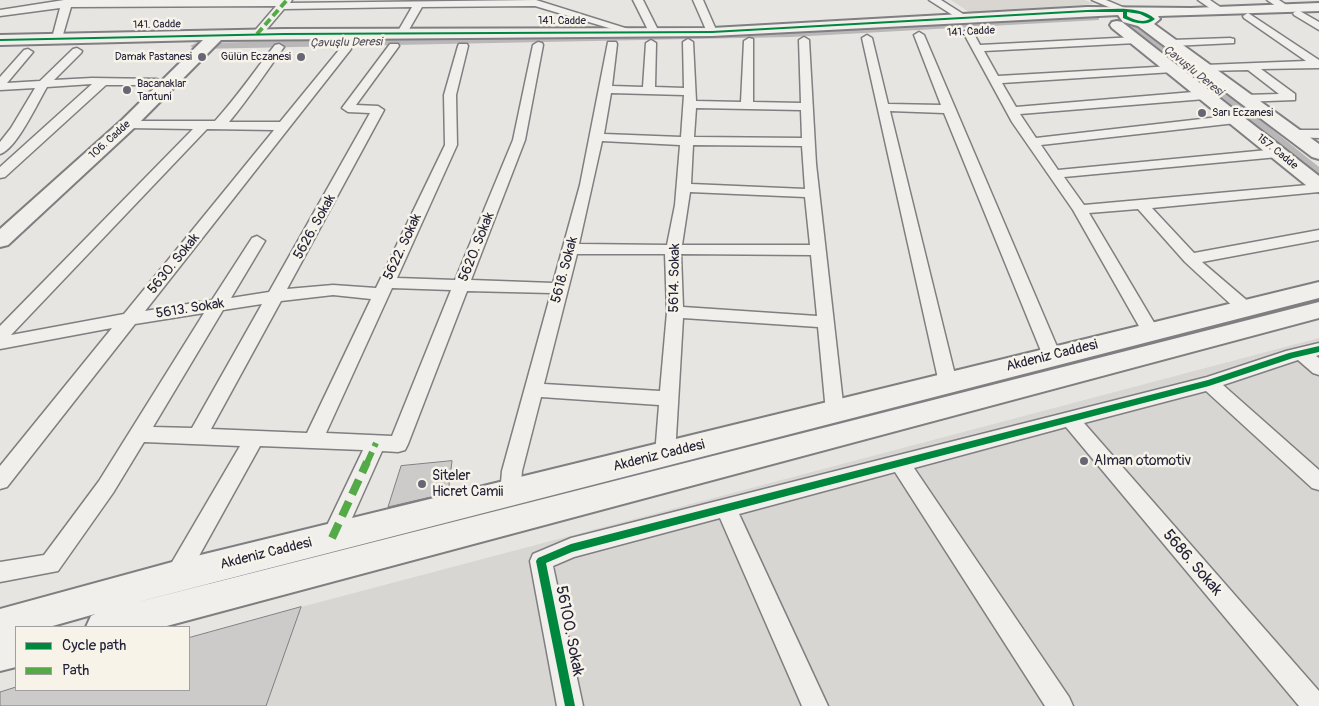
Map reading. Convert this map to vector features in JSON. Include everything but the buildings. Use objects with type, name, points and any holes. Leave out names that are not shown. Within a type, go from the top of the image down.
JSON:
[{"type":"street","points":[[572,0],[577,16]]},
{"type":"street","points":[[638,0],[652,37],[649,91]]},
{"type":"street","points":[[698,0],[711,37]]},
{"type":"street","points":[[934,0],[967,26],[976,48],[1012,111],[1080,210],[1150,331]]},
{"type":"street","points":[[1097,0],[1134,17]]},
{"type":"street","points":[[1203,0],[1221,11]]},
{"type":"street","points":[[1272,0],[1319,27]]},
{"type":"street","points":[[0,13],[68,2],[419,3],[531,1],[633,32]]},
{"type":"street","points":[[57,38],[68,2]]},
{"type":"street","points":[[257,34],[284,3]]},
{"type":"street","points":[[398,40],[419,3]]},
{"type":"street","name":"141. Cadde","points":[[1134,17],[1248,16],[1319,7]]},
{"type":"street","name":"141. Cadde","points":[[0,52],[77,51],[203,42],[257,34],[398,40],[463,46],[612,44],[652,37],[711,37],[967,26],[1221,11],[1319,12]]},
{"type":"street","points":[[1248,16],[1318,65]]},
{"type":"street","name":"157. Cadde","points":[[1134,17],[1136,40],[1319,187]]},
{"type":"street","name":"157. Cadde","points":[[1134,17],[1172,43],[1319,153]]},
{"type":"street","name":"141. Cadde","points":[[0,40],[57,38],[203,42],[279,47],[347,47],[398,40],[633,32],[652,37],[688,42],[711,37],[749,41],[867,38],[919,35],[967,26]]},
{"type":"street","points":[[919,35],[948,109],[1052,356]]},
{"type":"street","points":[[867,38],[948,383]]},
{"type":"street","name":"5626. Sokak","points":[[197,437],[378,110],[348,108],[398,40]]},
{"type":"street","points":[[804,40],[812,192],[835,412]]},
{"type":"street","points":[[976,48],[1136,40]]},
{"type":"street","points":[[748,105],[749,41]]},
{"type":"street","points":[[1172,43],[1230,41]]},
{"type":"street","name":"106. Cadde","points":[[0,227],[203,42]]},
{"type":"street","name":"106. Cadde","points":[[0,240],[128,124],[203,42]]},
{"type":"street","name":"5614. Sokak","points":[[665,455],[675,312],[673,251],[683,188],[690,98],[688,42]]},
{"type":"street","name":"5618. Sokak","points":[[510,494],[512,471],[570,249],[596,137],[606,89],[612,44]]},
{"type":"street","name":"5620. Sokak","points":[[376,443],[398,444],[519,140],[538,45]]},
{"type":"street","name":"5622. Sokak","points":[[313,441],[451,145],[448,111],[451,78],[463,46]]},
{"type":"street","points":[[0,336],[212,125],[250,90],[260,71],[279,47]]},
{"type":"street","name":"5630. Sokak","points":[[0,481],[347,47]]},
{"type":"street","points":[[0,149],[16,130],[43,84],[77,51]]},
{"type":"street","points":[[0,86],[28,52]]},
{"type":"street","points":[[1205,68],[1318,65]]},
{"type":"street","points":[[1245,98],[1291,96],[1251,67]]},
{"type":"street","points":[[994,80],[1173,70]]},
{"type":"street","points":[[0,174],[103,81]]},
{"type":"street","points":[[0,86],[103,81],[158,82]]},
{"type":"street","points":[[606,89],[649,91],[748,105],[807,107]]},
{"type":"street","points":[[1012,111],[1205,95]]},
{"type":"street","points":[[883,107],[948,109]]},
{"type":"street","points":[[1032,142],[1236,120]]},
{"type":"street","points":[[128,124],[284,126]]},
{"type":"street","points":[[1294,134],[1319,134]]},
{"type":"street","points":[[596,137],[687,141],[808,142]]},
{"type":"street","points":[[1054,174],[1278,153]]},
{"type":"street","points":[[1080,210],[1319,187]]},
{"type":"street","points":[[683,188],[812,192]]},
{"type":"street","points":[[1141,204],[1190,259],[1244,307]]},
{"type":"street","points":[[1190,259],[1319,235]]},
{"type":"street","points":[[0,572],[50,564],[106,487],[257,241]]},
{"type":"street","points":[[570,249],[673,251],[817,250]]},
{"type":"street","name":"5613. Sokak","points":[[0,343],[130,319],[276,296],[333,290],[462,284],[560,288]]},
{"type":"street","name":"Akdeniz Caddesi","points":[[0,625],[176,576],[665,455],[1244,307],[1319,290]]},
{"type":"street","name":"Akdeniz Caddesi","points":[[107,626],[1319,310]]},
{"type":"street","points":[[675,312],[826,322]]},
{"type":"street","points":[[815,706],[726,508],[1209,383],[1310,351],[1319,368]]},
{"type":"street","points":[[1209,383],[1319,482]]},
{"type":"street","points":[[533,390],[669,400]]},
{"type":"street","name":"5686. Sokak","points":[[1070,420],[1315,706]]},
{"type":"street","points":[[138,434],[376,443],[332,538]]},
{"type":"street","points":[[176,576],[254,439]]},
{"type":"street","points":[[898,462],[1060,706]]},
{"type":"street","name":"56100. Sokak","points":[[570,706],[541,561],[571,548],[726,508]]},
{"type":"street","points":[[0,654],[15,650]]},
{"type":"shaded area","points":[[951,0],[1085,0],[1094,4],[972,14]]},
{"type":"shaded area","points":[[1319,338],[1319,706],[266,706],[301,607]]},
{"type":"waterway","name":"Çavuşlu Deresi","points":[[196,46],[791,34],[1095,18]]},
{"type":"waterway","name":"Çavuşlu Deresi","points":[[1135,28],[1158,43],[1319,174]]},
{"type":"marked path","points":[[257,34],[287,0]]},
{"type":"marked path","points":[[332,538],[376,443]]},
{"type":"cycle path","points":[[0,40],[284,34],[712,32],[1087,11],[1132,11],[1148,15],[1153,19],[1147,22],[1136,21],[1125,17],[1125,12]]},
{"type":"cycle path","points":[[570,706],[541,561],[571,548],[1209,383],[1292,355],[1319,349]]},
{"type":"place","name":"Damak Pastanesi","points":[[202,57]]},
{"type":"place","name":"Gülün Eczanesi","points":[[301,57]]},
{"type":"place","name":"Bacanaklar Tantuni","points":[[127,90]]},
{"type":"place","name":"Sarı Eczanesi","points":[[1202,113]]},
{"type":"place","name":"Alman otomotiv","points":[[1084,461]]},
{"type":"place","name":"Siteler Hicret Camii","points":[[422,484]]}]
